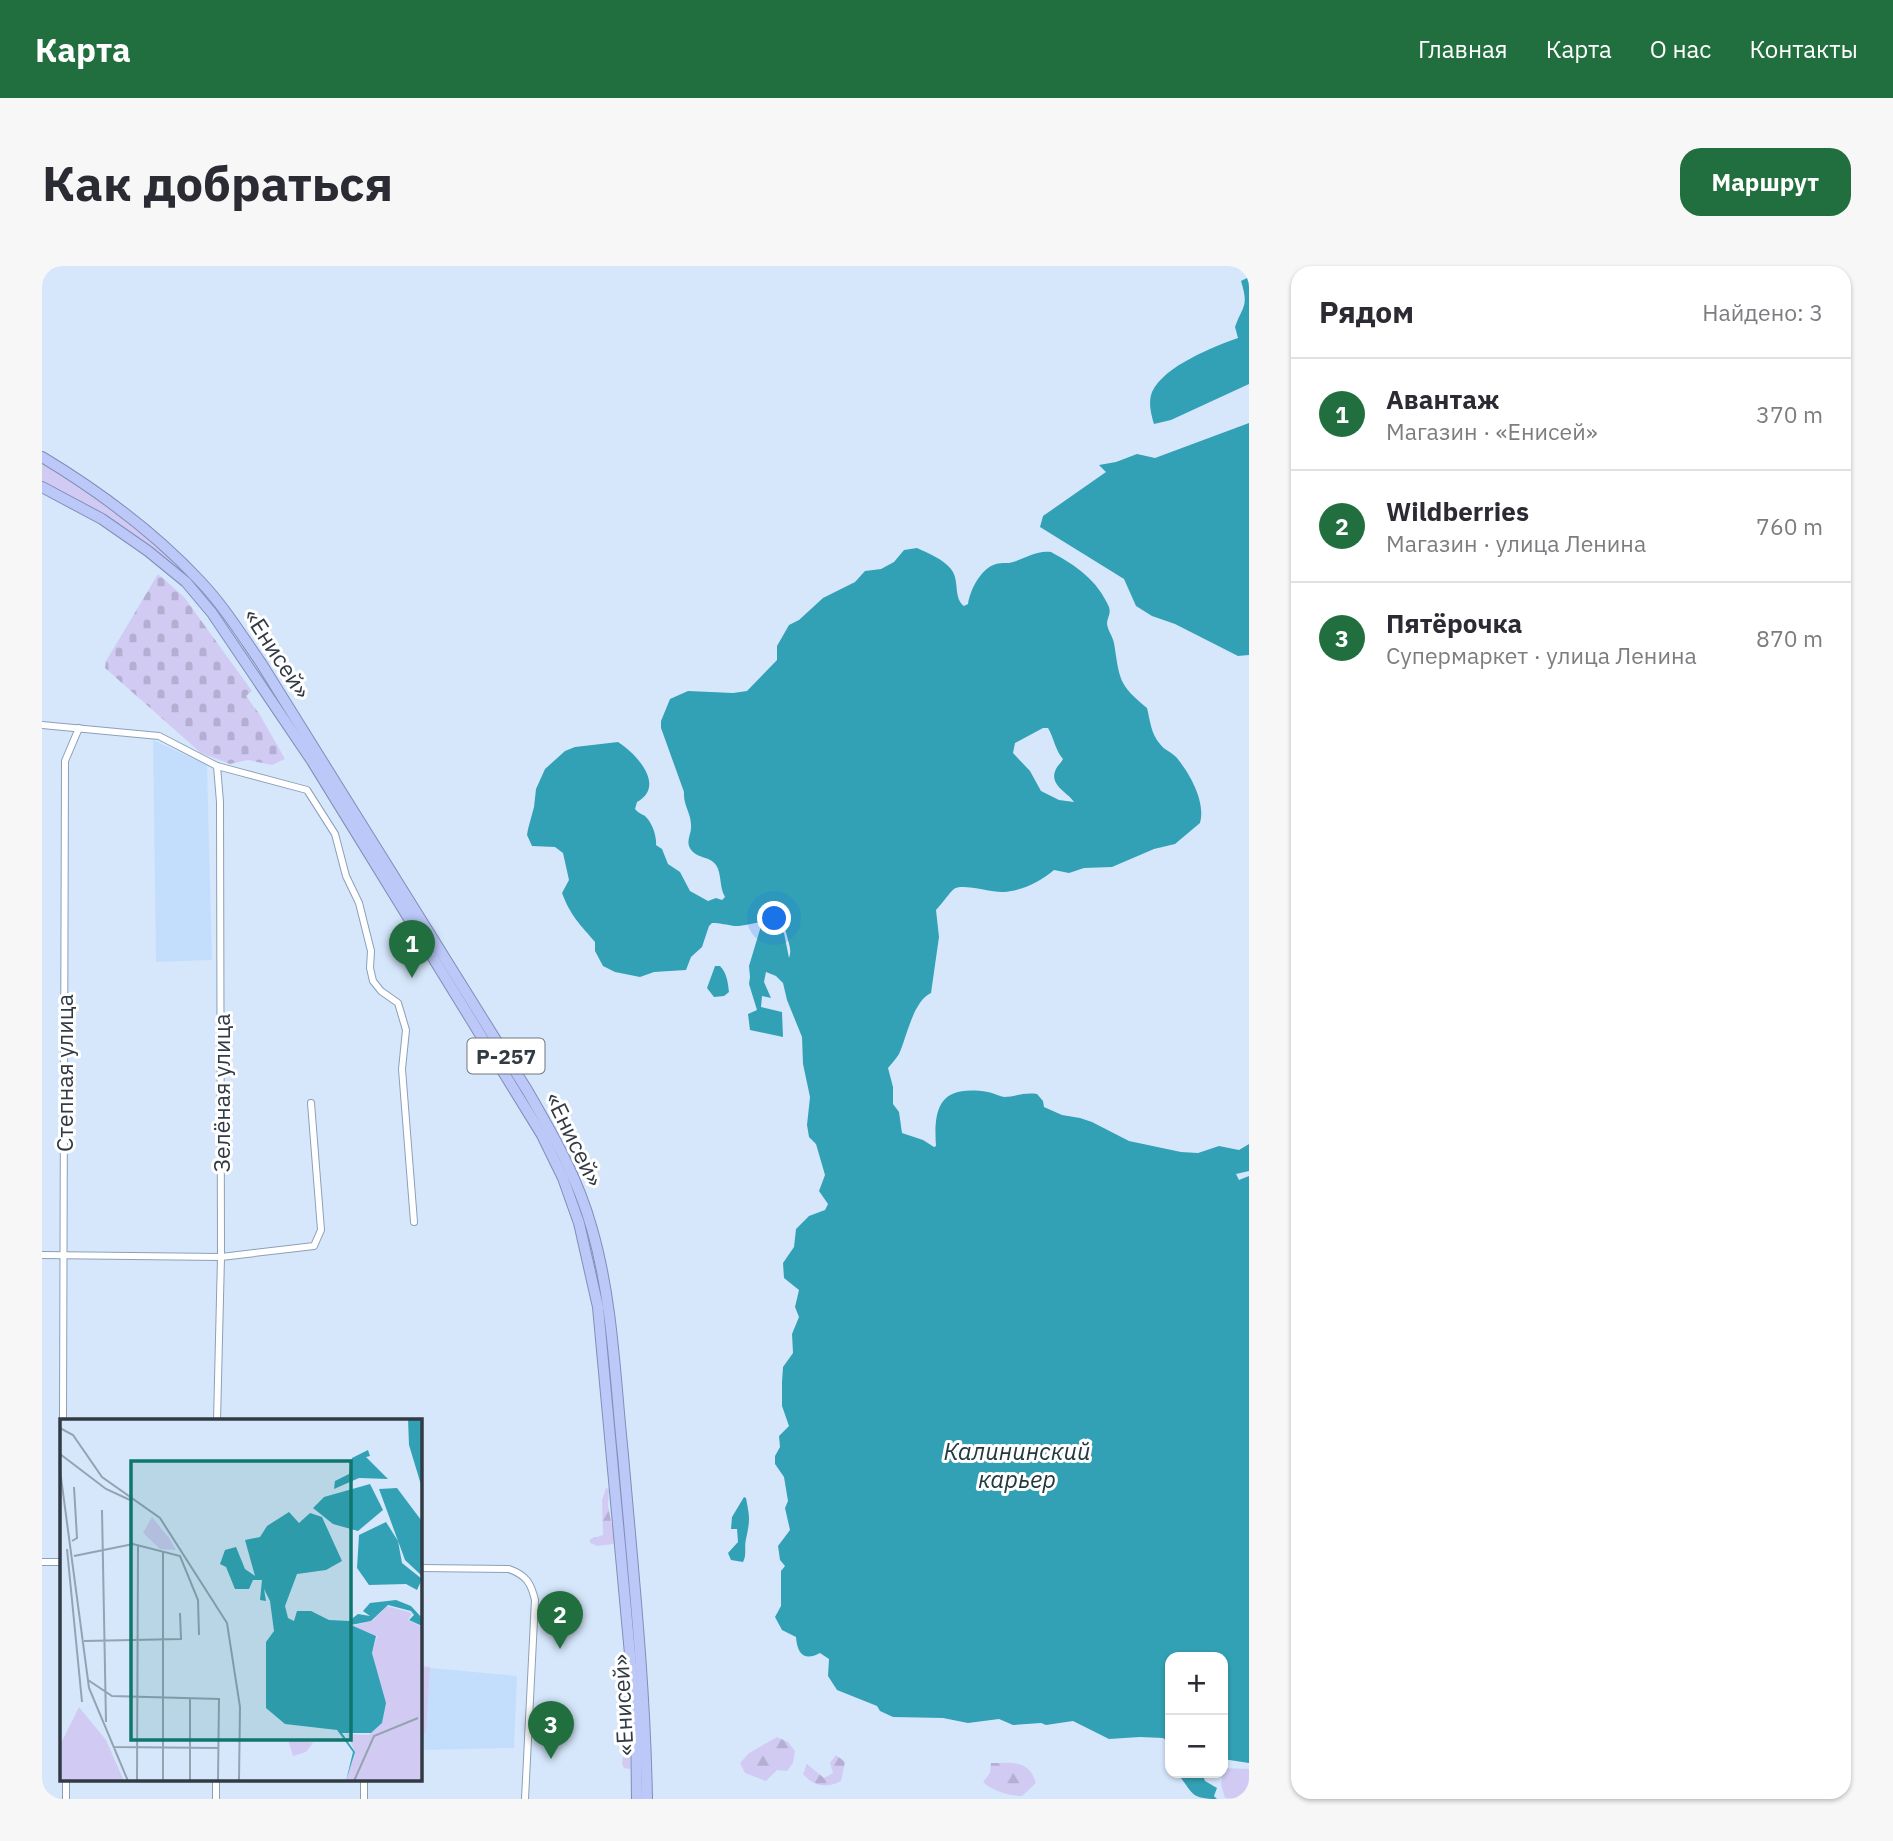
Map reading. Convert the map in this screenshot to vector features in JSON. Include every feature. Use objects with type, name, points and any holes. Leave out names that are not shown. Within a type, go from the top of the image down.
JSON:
[{"type":"highway","name":"«Енисей»","points":[[42,457],[136,521],[200,581],[224,609],[261,663],[520,1078],[567,1160],[592,1229],[611,1335],[638,1620],[646,1729],[647,1799]]},
{"type":"highway","name":"«Енисей»","points":[[42,486],[102,519],[148,551],[186,582],[212,613],[312,761],[542,1135],[563,1178],[579,1223],[597,1307],[635,1705],[637,1799]]},
{"type":"street","points":[[42,725],[159,736],[217,766],[307,790],[335,834],[346,876],[359,903],[371,951],[370,968],[373,981],[381,991],[398,1003],[406,1030],[402,1069],[414,1222]]},
{"type":"street","name":"Степная улица","points":[[63,1419],[65,761],[79,728]]},
{"type":"street","name":"Зелёная улица","points":[[217,766],[220,802],[221,1257],[217,1419]]},
{"type":"street","points":[[42,1255],[221,1257],[314,1246],[321,1230],[311,1103]]},
{"type":"street","points":[[42,1562],[60,1562]]},
{"type":"street","points":[[422,1568],[509,1569],[522,1574],[532,1586],[535,1600],[524,1799]]},
{"type":"shaded area","points":[[153,740],[207,765],[212,960],[156,962]]},
{"type":"shaded area","points":[[422,1667],[517,1676],[514,1748],[422,1750]]},
{"type":"green space","points":[[42,462],[140,528],[196,584],[97,511],[42,482]]},
{"type":"green space","points":[[158,574],[184,597],[252,691],[246,696],[285,759],[272,765],[248,760],[230,764],[201,753],[105,668],[106,661]]},
{"type":"green space","points":[[606,1488],[609,1489],[608,1506],[615,1541],[613,1544],[598,1546],[590,1543],[590,1539],[603,1535],[602,1500]]},
{"type":"green space","points":[[422,1666],[430,1667],[426,1733],[422,1733]]},
{"type":"green space","points":[[621,1672],[627,1673],[631,1707],[630,1769],[624,1768],[622,1764],[624,1750],[621,1694],[625,1686]]},
{"type":"green space","points":[[777,1737],[788,1742],[795,1751],[793,1763],[787,1771],[777,1770],[766,1781],[745,1773],[740,1763],[749,1753]]},
{"type":"green space","points":[[836,1755],[845,1762],[841,1781],[820,1785],[803,1774],[807,1764],[824,1778],[833,1773],[830,1763]]},
{"type":"green space","points":[[991,1763],[1024,1766],[1033,1775],[1036,1783],[1022,1796],[996,1790],[983,1782],[990,1773]]},
{"type":"green space","points":[[1228,1768],[1249,1769],[1249,1799],[1225,1798],[1222,1778],[1228,1778]]},
{"type":"water","points":[[1249,277],[1249,384],[1171,420],[1154,424],[1150,400],[1158,383],[1190,359],[1238,338],[1235,327],[1245,301],[1241,281]]},
{"type":"water","points":[[1249,423],[1249,655],[1238,656],[1175,624],[1152,616],[1136,606],[1124,579],[1040,527],[1043,516],[1106,472],[1099,465],[1137,454],[1155,458]]},
{"type":"water","name":"Калининский карьер","points":[[917,548],[948,565],[954,573],[959,598],[964,606],[968,604],[977,580],[991,566],[1011,563],[1036,553],[1051,552],[1085,575],[1099,589],[1109,607],[1107,625],[1125,687],[1147,708],[1157,740],[1182,765],[1199,797],[1200,823],[1175,844],[1154,849],[1112,867],[1084,868],[1069,873],[1054,870],[1018,890],[999,892],[964,887],[954,889],[936,910],[939,937],[931,993],[920,1004],[911,1020],[899,1054],[888,1068],[893,1087],[893,1104],[899,1112],[902,1133],[934,1147],[936,1119],[944,1101],[951,1095],[972,1091],[1004,1097],[1037,1094],[1044,1107],[1062,1115],[1092,1122],[1129,1141],[1181,1152],[1198,1153],[1219,1146],[1239,1150],[1249,1144],[1249,1171],[1236,1174],[1239,1180],[1249,1176],[1249,1763],[1228,1760],[1228,1652],[1165,1652],[1165,1739],[1140,1737],[1109,1739],[1073,1721],[1046,1725],[1013,1725],[999,1719],[968,1723],[943,1718],[893,1717],[880,1711],[877,1706],[837,1690],[828,1676],[829,1659],[820,1653],[810,1657],[802,1654],[796,1637],[782,1630],[775,1617],[781,1606],[781,1571],[785,1566],[780,1560],[778,1546],[790,1530],[785,1508],[788,1501],[784,1477],[775,1464],[775,1456],[780,1447],[779,1436],[789,1426],[782,1406],[783,1367],[793,1353],[792,1334],[799,1317],[795,1307],[799,1290],[784,1278],[783,1263],[794,1247],[796,1229],[809,1216],[825,1210],[828,1204],[819,1191],[825,1175],[816,1144],[809,1137],[807,1125],[810,1097],[803,1064],[802,1037],[783,983],[766,972],[764,982],[771,998],[762,996],[761,1007],[782,1012],[783,1037],[750,1030],[748,1014],[757,1010],[749,984],[749,966],[761,926],[776,926],[784,933],[789,958],[787,936],[784,928],[773,922],[741,926],[712,923],[702,947],[691,957],[686,970],[654,972],[640,977],[615,972],[603,966],[595,951],[595,942],[576,920],[565,901],[562,893],[569,880],[563,853],[555,847],[532,846],[527,835],[536,789],[545,769],[565,751],[575,747],[618,742],[633,754],[646,770],[649,788],[637,802],[635,809],[650,822],[656,845],[662,849],[668,864],[680,872],[690,891],[708,901],[716,898],[722,900],[725,897],[716,865],[711,860],[695,854],[689,845],[691,821],[684,792],[661,728],[670,699],[688,691],[747,691],[777,660],[777,646],[789,625],[799,620],[823,598],[855,582],[865,571],[881,569],[894,562],[904,550]],"holes":[[[1043,728],[1048,728],[1063,759],[1056,769],[1055,779],[1074,802],[1059,800],[1041,791],[1030,771],[1013,753],[1015,743]]]},
{"type":"water","points":[[715,966],[720,966],[727,978],[729,992],[724,996],[714,997],[707,988]]},
{"type":"water","points":[[744,1497],[749,1519],[743,1562],[731,1560],[728,1553],[738,1542],[737,1529],[731,1529],[732,1517]]},
{"type":"water","points":[[1181,1778],[1204,1778],[1217,1788],[1214,1796],[1217,1799],[1201,1798],[1189,1790]]},
{"type":"place","name":"Авантаж","points":[[412,978]]},
{"type":"place","name":"Wildberries","points":[[560,1649]]},
{"type":"place","name":"Пятёрочка","points":[[551,1759]]}]
